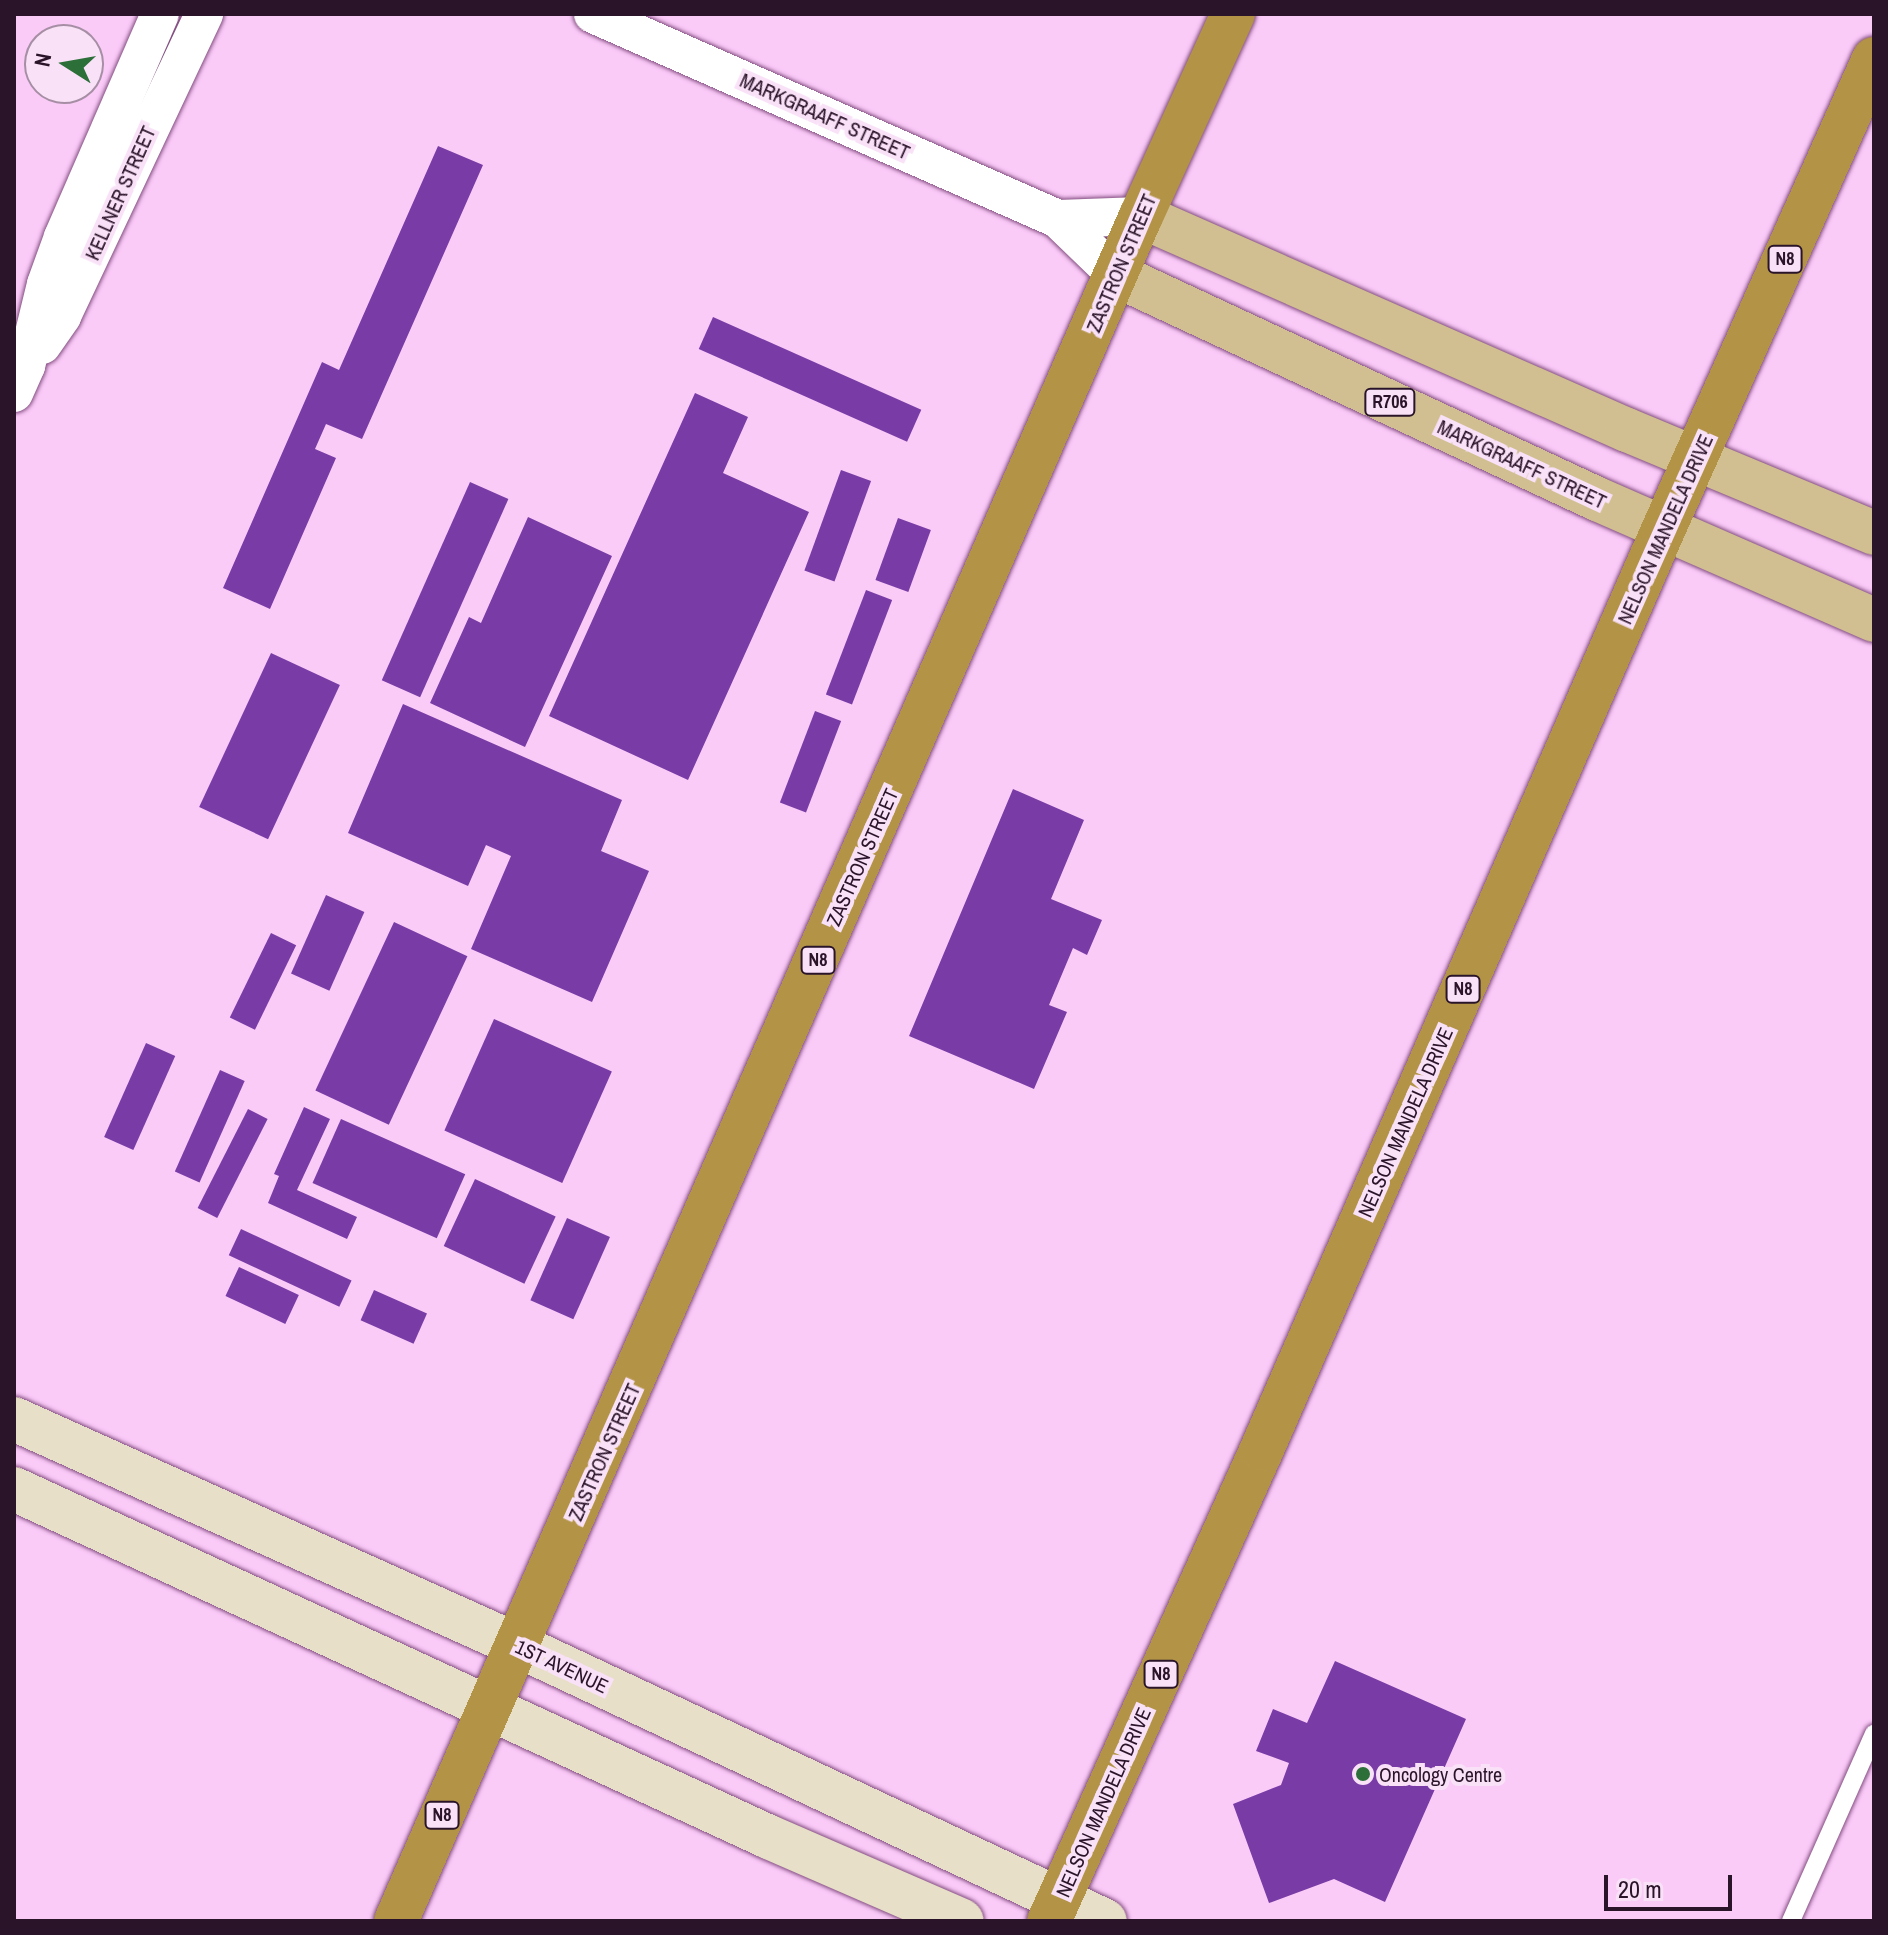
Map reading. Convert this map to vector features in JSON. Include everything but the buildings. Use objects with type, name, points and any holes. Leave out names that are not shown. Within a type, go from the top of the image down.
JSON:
[{"type":"highway","name":"ZASTRON STREET","points":[[396,1921],[519,1646],[1141,216],[1233,14]]},
{"type":"highway","name":"NELSON MANDELA DRIVE","points":[[1054,1910],[1262,1449],[1664,528],[1874,59]]},
{"type":"main road","name":"MARKGRAAFF STREET","points":[[1141,216],[1695,460],[1874,533]]},
{"type":"main road","name":"MARKGRAAFF STREET","points":[[1116,275],[1664,528],[1874,620]]},
{"type":"street","name":"KELLNER STREET","points":[[20,380],[46,284],[63,237],[160,14]]},
{"type":"street","name":"KELLNER STREET","points":[[20,380],[62,316],[204,14]]},
{"type":"street","name":"MARKGRAAFF STREET","points":[[593,14],[1058,219],[1116,275]]},
{"type":"street","name":"MARKGRAAFF STREET","points":[[1058,219],[1141,216]]},
{"type":"street","name":"1ST AVENUE","points":[[14,1419],[519,1646],[1054,1910],[1105,1921]]},
{"type":"street","points":[[14,1489],[489,1709],[962,1921]]},
{"type":"lane","points":[[1791,1921],[1874,1734]]},
{"type":"place","name":"Oncology Centre","points":[[1363,1774]]}]
